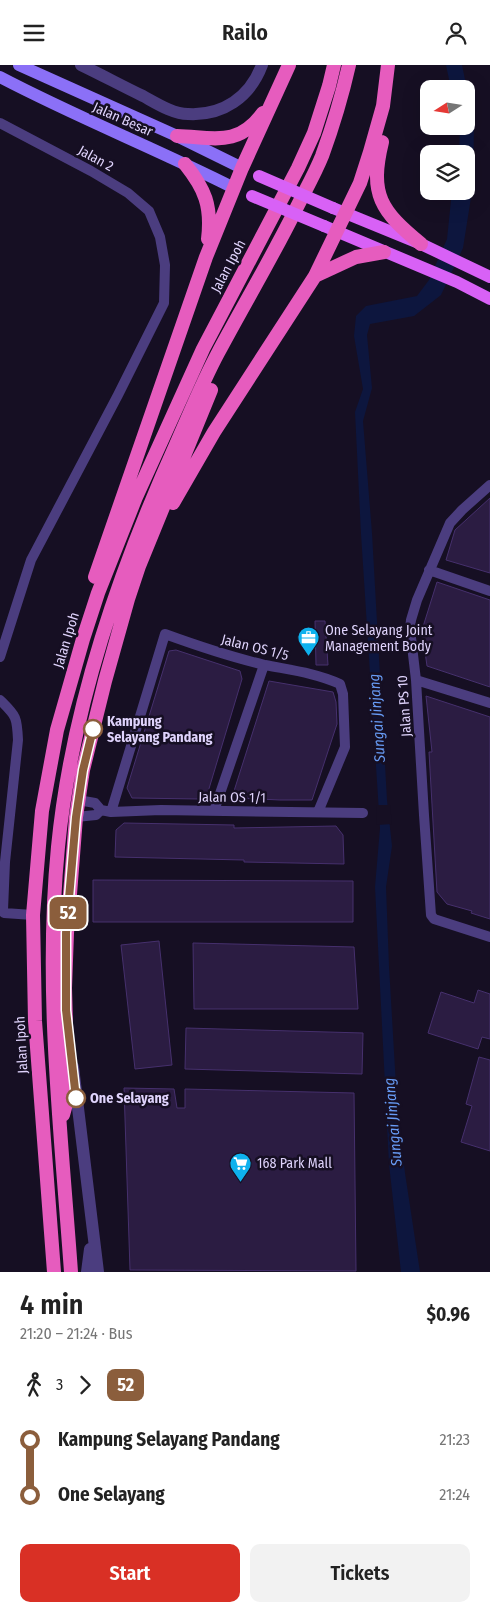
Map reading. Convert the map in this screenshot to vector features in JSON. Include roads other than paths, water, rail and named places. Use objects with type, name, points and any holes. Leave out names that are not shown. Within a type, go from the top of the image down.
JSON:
[{"type":"highway","points":[[57,730],[76,642],[102,555],[206,257],[242,168],[289,65]]},
{"type":"highway","name":"Jalan Ipoh","points":[[54,1272],[35,1021],[33,915],[42,811],[57,730],[98,593],[136,497],[203,349],[298,168],[314,133],[334,65]]},
{"type":"highway","points":[[60,1123],[68,1097],[66,933],[78,800],[90,740],[128,599],[148,542],[209,395],[282,236],[321,158],[336,116],[349,65]]},
{"type":"highway","points":[[388,65],[383,106],[383,136],[376,173],[379,194],[390,216],[421,244]]},
{"type":"highway","points":[[177,136],[213,139],[233,137],[259,119],[274,98]]},
{"type":"highway","points":[[128,599],[158,529],[181,488],[315,276],[330,229],[339,210],[360,183],[383,106]]},
{"type":"highway","points":[[185,164],[197,178],[205,193],[209,208],[210,224],[206,257]]},
{"type":"highway","points":[[71,1272],[60,1123],[53,987],[58,842],[69,771],[90,675],[114,598],[177,443],[216,357],[282,236]]},
{"type":"highway","points":[[315,276],[356,257],[384,252]]},
{"type":"main road","name":"Jalan Besar","points":[[19,65],[44,71],[242,168]]},
{"type":"main road","name":"Jalan Besar","points":[[0,77],[36,96],[234,188]]},
{"type":"main road","points":[[242,168],[421,244],[490,277]]},
{"type":"main road","points":[[234,188],[457,282],[490,299]]},
{"type":"street","name":"Jalan Besar","points":[[81,65],[166,108],[187,115],[221,110],[234,103],[252,85],[262,65]]},
{"type":"street","name":"Jalan 2","points":[[0,123],[92,171],[128,193],[149,211],[160,237],[165,265],[164,303],[31,561],[0,657]]},
{"type":"street","name":"Jalan PS 10","points":[[490,485],[450,523],[417,599],[410,629],[416,680],[431,915],[434,919],[490,937]]},
{"type":"street","points":[[429,570],[490,591]]},
{"type":"street","name":"Jalan OS 1/5","points":[[106,811],[165,634],[212,650],[264,665],[313,675],[340,685],[343,694],[345,747],[318,812]]},
{"type":"street","points":[[214,811],[264,665]]},
{"type":"street","points":[[416,680],[490,703]]},
{"type":"street","points":[[0,700],[10,709],[17,723],[18,739],[5,862],[3,910],[4,913],[33,915]]},
{"type":"street","name":"Jalan OS 1/1","points":[[78,800],[95,803],[106,811]]},
{"type":"street","name":"Jalan OS 1/1","points":[[76,817],[96,815],[106,811],[162,810],[363,813]]},
{"type":"street","points":[[66,1010],[98,1272]]},
{"type":"street","points":[[87,1272],[92,1227]]},
{"type":"water","points":[[446,65],[462,65],[465,80],[449,80]]},
{"type":"water","points":[[460,135],[474,135],[474,145],[459,145]]},
{"type":"water","name":"Sungai Jinjang","points":[[451,200],[471,200],[463,248],[441,295],[414,316],[370,324],[367,335],[372,388],[363,421],[372,533],[387,800],[392,846],[386,887],[397,1103],[405,1173],[420,1272],[401,1272],[389,1164],[375,887],[380,828],[355,412],[363,389],[354,336],[356,316],[366,306],[417,296],[429,280],[447,239]]},
{"type":"place","name":"One Selayang Joint Management Body","points":[[309,657]]},
{"type":"place","name":"Kampung Selayang Pandang","points":[[93,729]]},
{"type":"place","name":"One Selayang","points":[[76,1098]]},
{"type":"place","name":"168 Park Mall","points":[[241,1182]]}]
